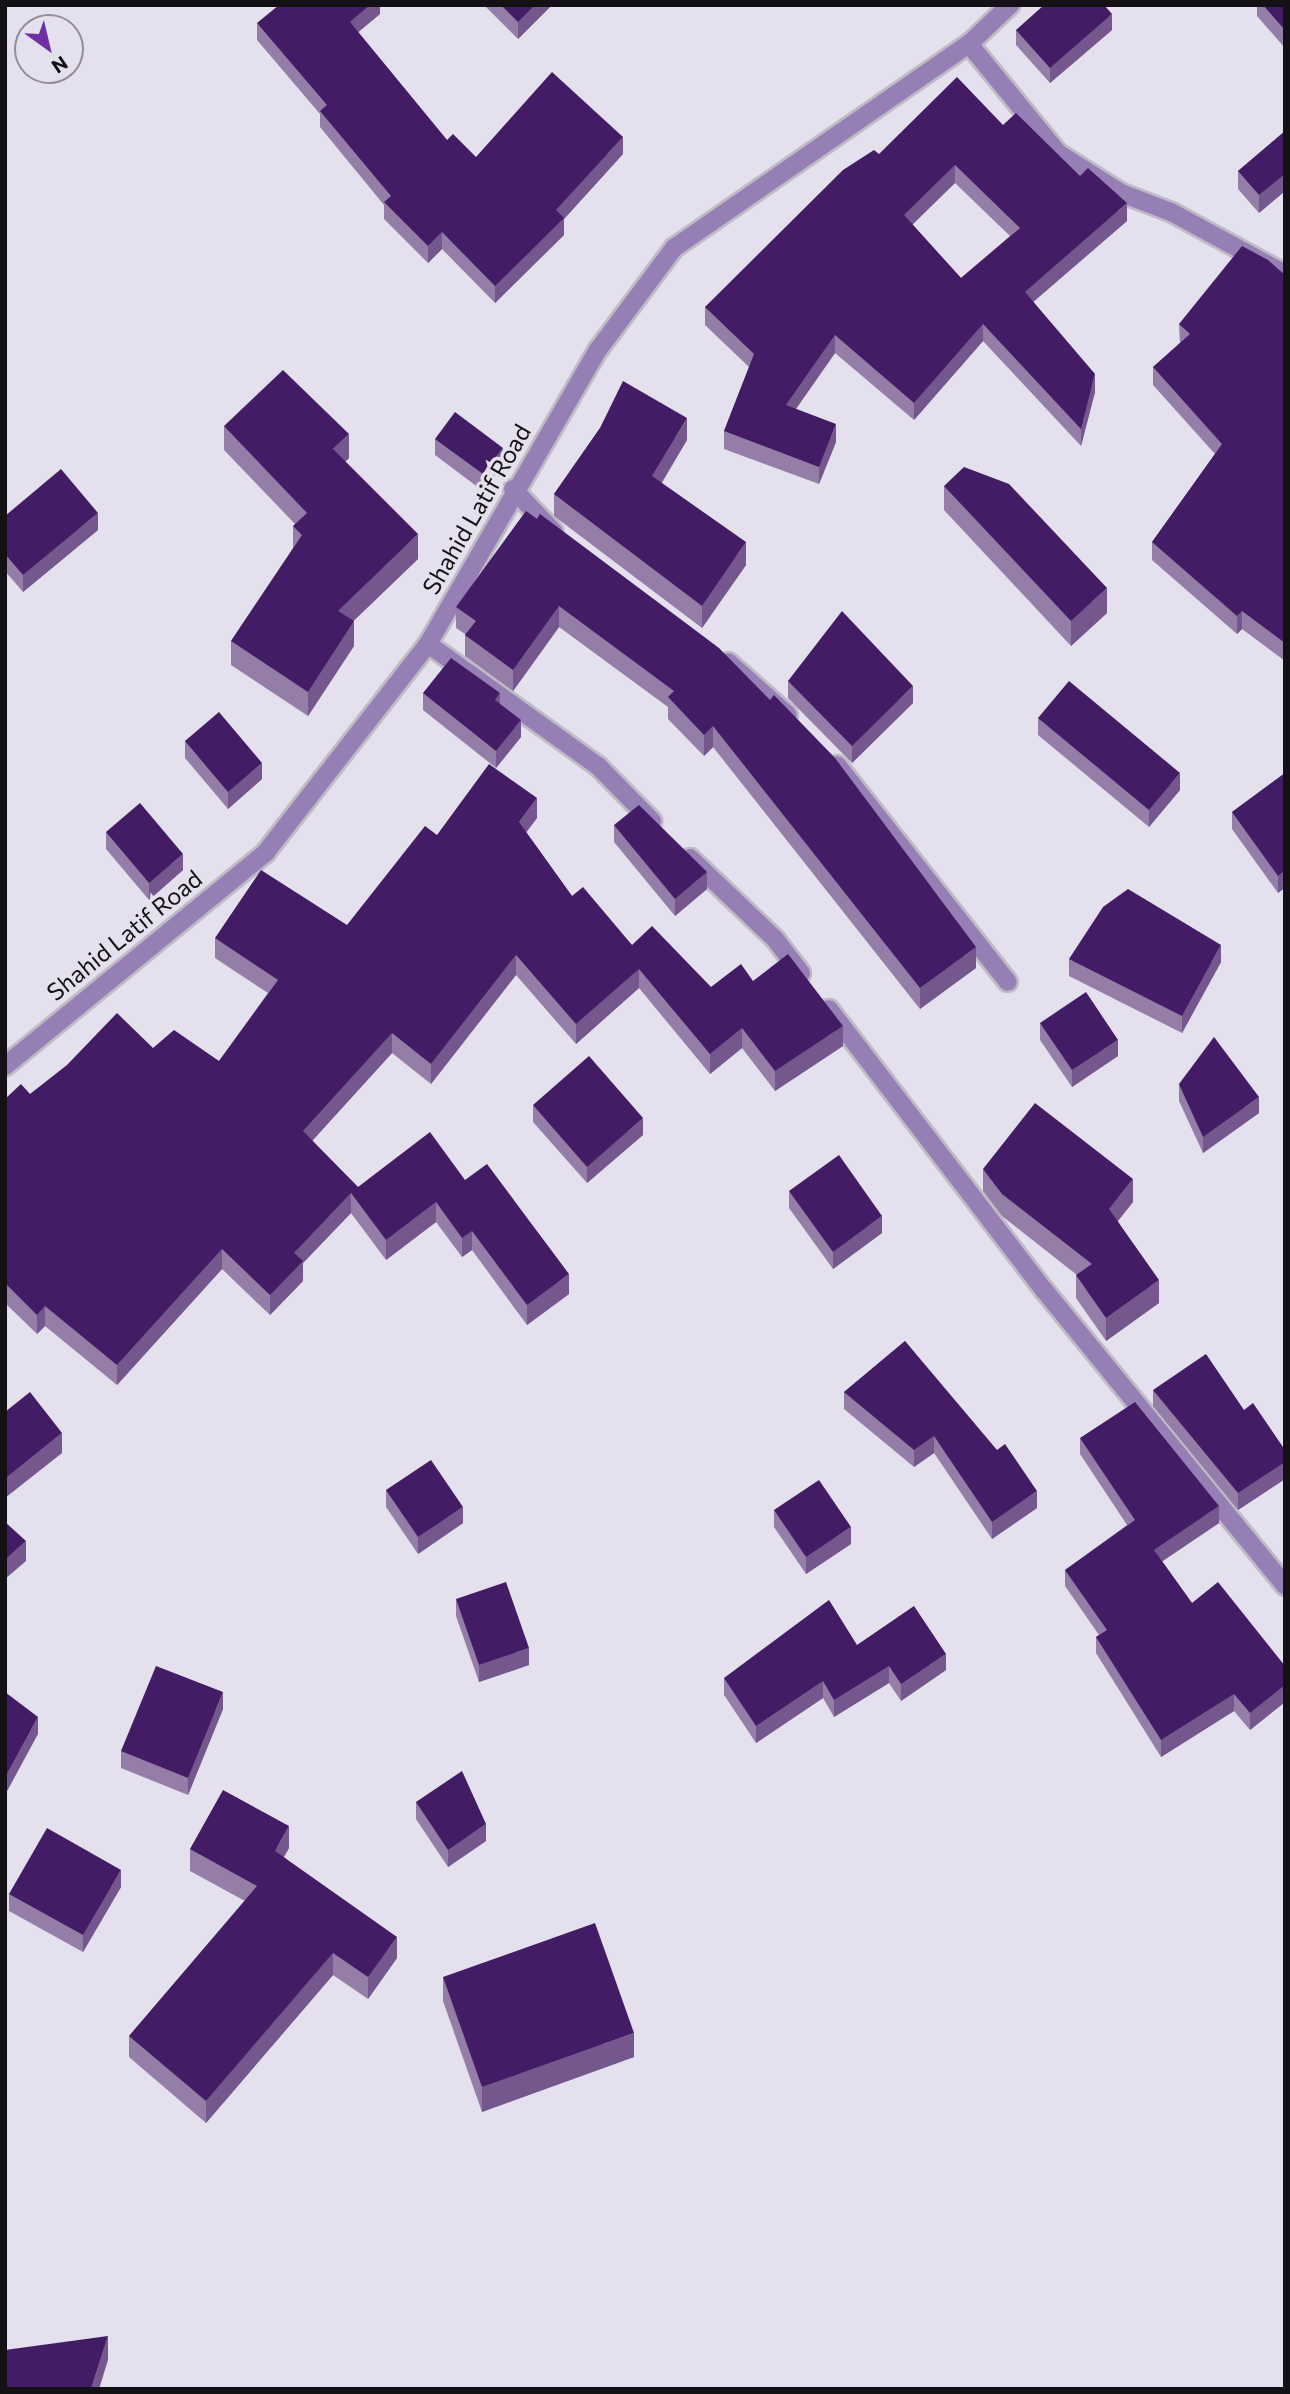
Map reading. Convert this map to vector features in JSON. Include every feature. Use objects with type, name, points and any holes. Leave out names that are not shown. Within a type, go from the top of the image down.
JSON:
[{"type":"street","name":"Shahid Latif Road","points":[[5,1066],[265,852],[428,644],[513,489],[598,350],[674,248],[969,44],[1010,5]]},
{"type":"street","points":[[969,44],[1058,153],[1121,194],[1171,212],[1285,274]]},
{"type":"street","points":[[513,489],[569,542]]},
{"type":"street","points":[[428,644],[599,767],[775,939],[1044,1290],[1285,1586]]},
{"type":"street","points":[[710,649],[798,725]]},
{"type":"street","points":[[826,754],[1008,982]]},
{"type":"building","points":[[279,5],[370,5],[350,22],[447,140],[453,134],[476,157],[552,72],[623,137],[556,210],[564,218],[495,286],[442,232],[428,246],[384,202],[391,196],[320,111],[327,105],[257,23]]},
{"type":"building","points":[[501,5],[535,5],[518,22]]},
{"type":"building","points":[[1044,5],[1104,5],[1112,14],[1050,68],[1016,30]]},
{"type":"building","points":[[1263,5],[1285,5],[1285,30]]},
{"type":"building","points":[[957,77],[1003,125],[1016,113],[1080,176],[1088,168],[1127,203],[1025,292],[1095,374],[1081,429],[983,324],[914,403],[835,335],[786,405],[836,424],[819,467],[724,431],[754,354],[705,307],[843,170],[874,150],[879,154]],"holes":[[[955,165],[1020,228],[961,278],[904,215]]]},
{"type":"building","points":[[1285,131],[1285,174],[1259,195],[1238,171]]},
{"type":"building","points":[[1242,246],[1268,260],[1285,275],[1285,643],[1242,611],[1237,616],[1152,542],[1222,444],[1153,367],[1190,334],[1179,324]]},
{"type":"building","points":[[283,370],[349,434],[333,449],[418,534],[338,611],[354,621],[308,692],[231,641],[302,535],[293,526],[307,513],[224,426]]},
{"type":"building","points":[[623,381],[687,418],[652,476],[746,542],[702,606],[554,494],[600,428]]},
{"type":"building","points":[[455,412],[503,448],[483,474],[435,439]]},
{"type":"building","points":[[964,467],[1009,484],[1107,588],[1071,621],[944,486]]},
{"type":"building","points":[[61,469],[98,513],[23,575],[5,554],[5,516]]},
{"type":"building","points":[[526,511],[537,519],[540,514],[719,648],[770,700],[774,695],[835,758],[976,947],[920,988],[713,726],[704,735],[668,697],[674,691],[559,606],[513,670],[465,635],[476,621],[456,607]]},
{"type":"building","points":[[842,611],[913,686],[852,746],[788,681]]},
{"type":"building","points":[[451,658],[500,693],[495,700],[521,720],[496,751],[423,693]]},
{"type":"building","points":[[1069,681],[1180,773],[1149,810],[1038,718]]},
{"type":"building","points":[[219,712],[262,763],[228,792],[185,741]]},
{"type":"building","points":[[489,764],[537,798],[519,822],[572,896],[583,887],[632,945],[652,926],[711,987],[741,964],[753,981],[788,954],[843,1026],[775,1071],[742,1028],[710,1054],[639,969],[576,1024],[516,955],[431,1064],[392,1033],[303,1131],[358,1187],[430,1132],[465,1180],[487,1164],[569,1274],[527,1305],[472,1231],[462,1238],[436,1202],[386,1240],[351,1193],[294,1253],[303,1261],[270,1295],[222,1249],[117,1365],[45,1306],[37,1315],[5,1283],[5,1099],[21,1084],[30,1094],[67,1065],[117,1013],[153,1048],[174,1030],[219,1061],[278,980],[215,938],[261,870],[347,925],[425,826],[437,835]]},
{"type":"building","points":[[1285,773],[1285,871],[1278,876],[1232,812]]},
{"type":"building","points":[[140,803],[183,854],[149,883],[106,832]]},
{"type":"building","points":[[639,805],[707,872],[675,899],[614,825]]},
{"type":"building","points":[[1128,889],[1221,945],[1182,1016],[1069,959],[1103,907]]},
{"type":"building","points":[[1086,992],[1118,1040],[1072,1070],[1040,1023]]},
{"type":"building","points":[[1214,1037],[1259,1097],[1203,1137],[1179,1084]]},
{"type":"building","points":[[589,1056],[643,1118],[587,1167],[533,1105]]},
{"type":"building","points":[[1035,1103],[1133,1179],[1109,1209],[1159,1280],[1106,1318],[1076,1275],[1092,1264],[1002,1194],[983,1169]]},
{"type":"building","points":[[839,1155],[882,1216],[833,1252],[789,1191]]},
{"type":"building","points":[[905,1341],[997,1450],[1005,1444],[1037,1491],[992,1522],[934,1436],[914,1450],[844,1392]]},
{"type":"building","points":[[1206,1354],[1244,1410],[1253,1403],[1285,1450],[1285,1462],[1238,1493],[1153,1390]]},
{"type":"building","points":[[30,1392],[62,1433],[5,1479],[5,1412]]},
{"type":"building","points":[[1135,1402],[1219,1506],[1154,1550],[1192,1603],[1218,1582],[1285,1666],[1285,1685],[1250,1713],[1234,1694],[1161,1740],[1096,1637],[1107,1630],[1065,1570],[1135,1520],[1080,1438]]},
{"type":"building","points":[[431,1460],[463,1507],[418,1537],[386,1490]]},
{"type":"building","points":[[819,1480],[851,1527],[806,1557],[774,1510]]},
{"type":"building","points":[[5,1522],[26,1541],[5,1560]]},
{"type":"building","points":[[506,1582],[529,1648],[479,1665],[456,1599]]},
{"type":"building","points":[[829,1600],[857,1645],[914,1606],[946,1654],[901,1684],[889,1666],[834,1700],[823,1681],[756,1726],[724,1678]]},
{"type":"building","points":[[156,1666],[223,1692],[188,1778],[121,1751]]},
{"type":"building","points":[[5,1692],[38,1717],[5,1778]]},
{"type":"building","points":[[462,1771],[486,1824],[448,1850],[416,1802]]},
{"type":"building","points":[[223,1790],[289,1826],[275,1851],[397,1937],[368,1977],[333,1953],[206,2101],[129,2036],[257,1886],[190,1849]]},
{"type":"building","points":[[47,1828],[121,1870],[83,1935],[9,1894]]},
{"type":"building","points":[[595,1923],[634,2033],[482,2087],[443,1977]]},
{"type":"building","points":[[108,2336],[91,2389],[5,2389],[5,2350]]}]
